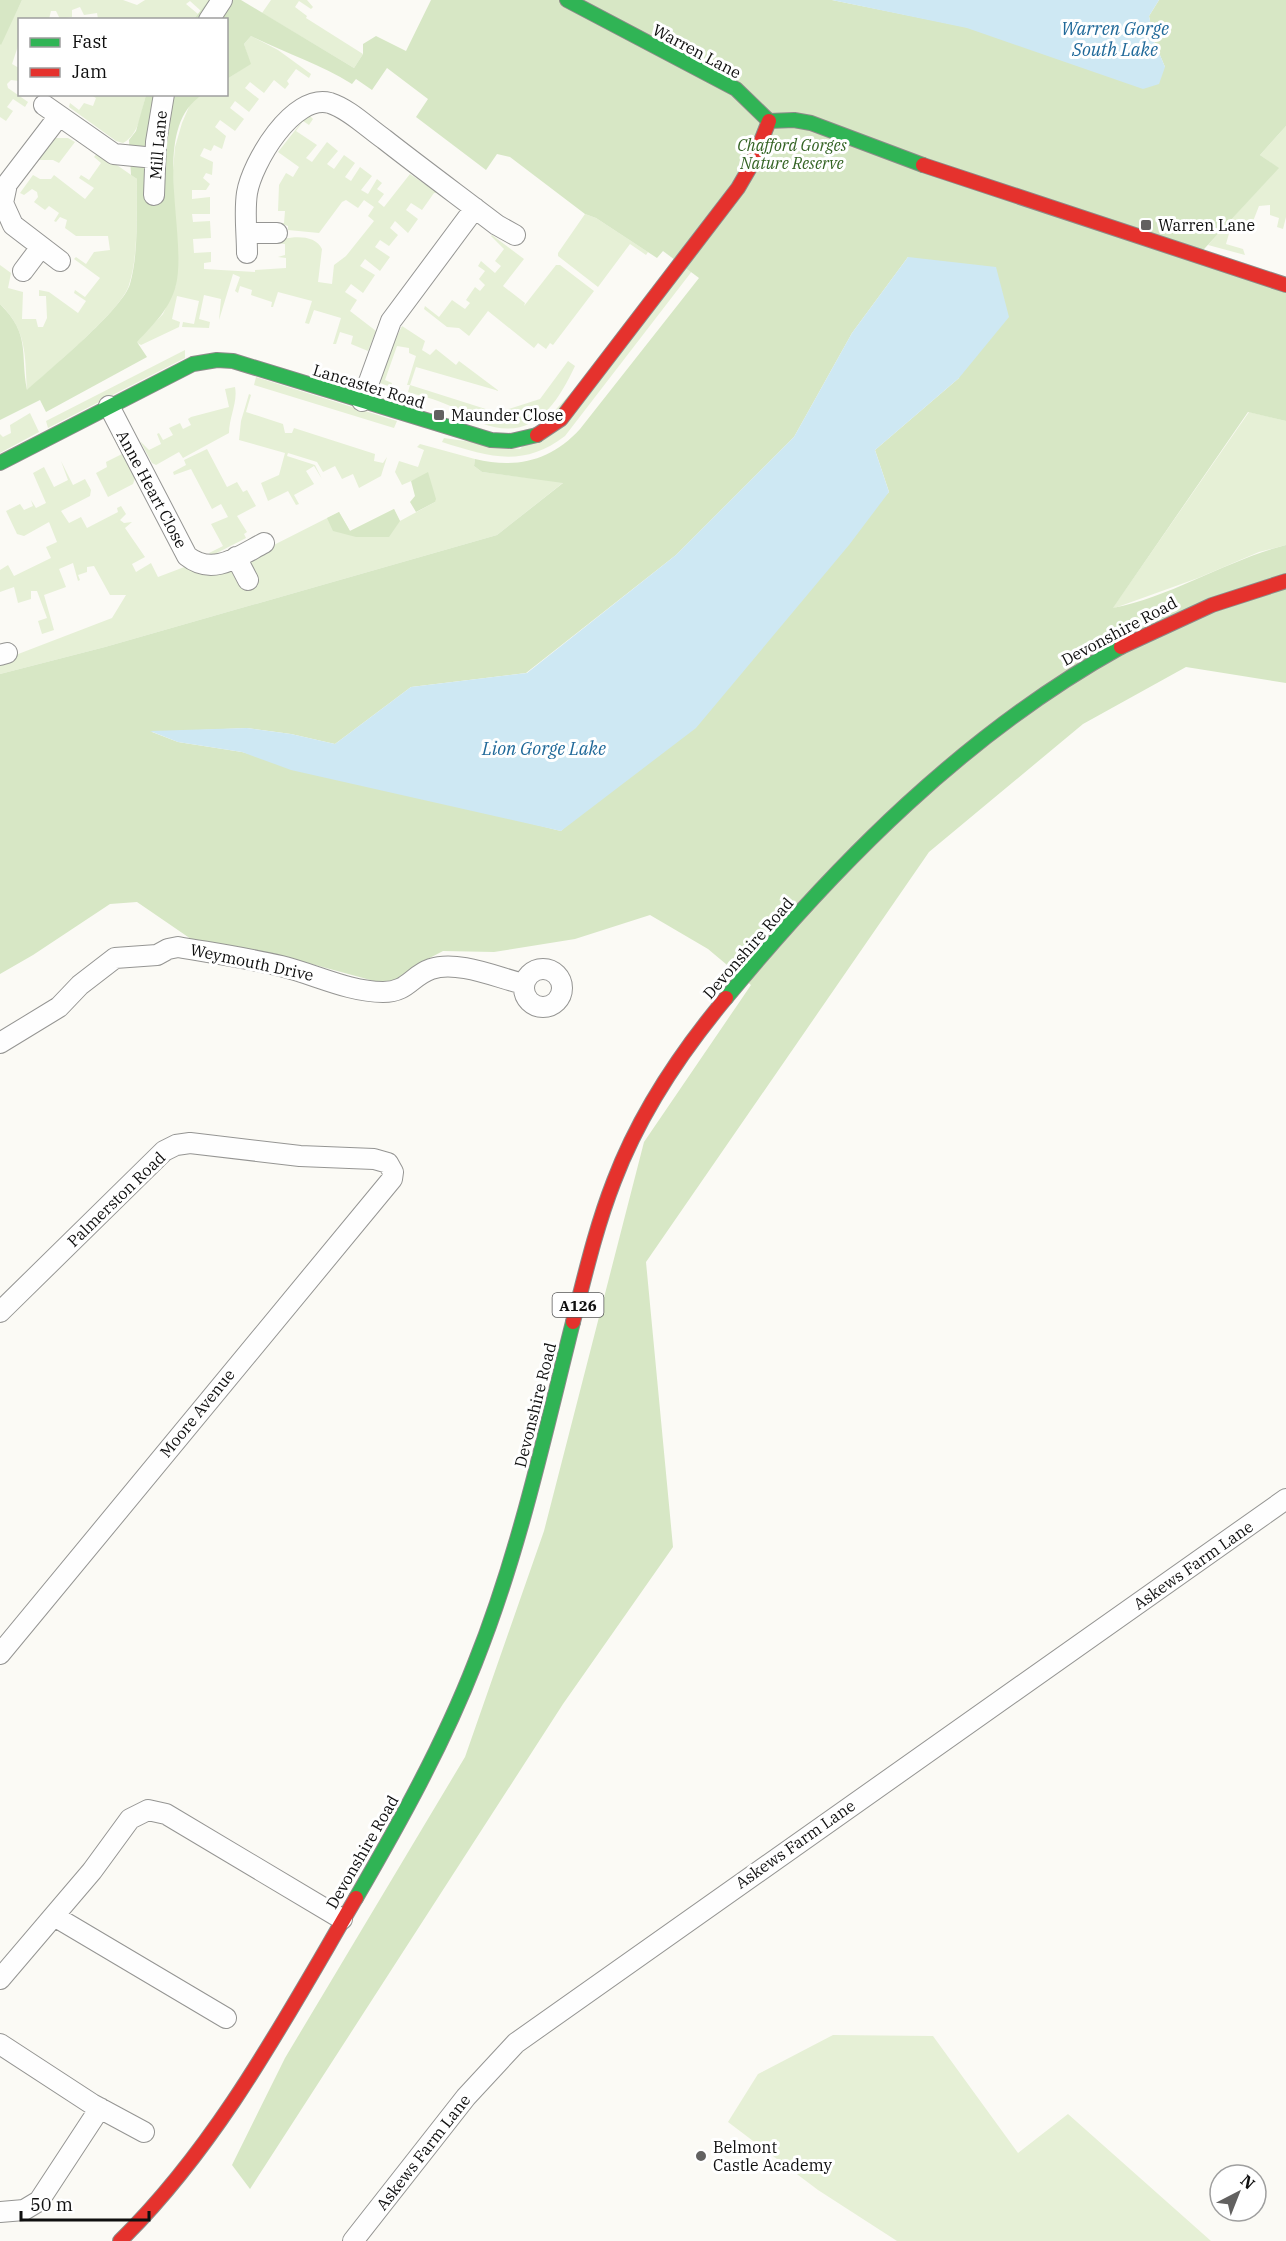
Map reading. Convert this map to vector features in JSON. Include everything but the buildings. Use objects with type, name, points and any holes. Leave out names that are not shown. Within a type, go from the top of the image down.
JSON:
[{"type":"main road","name":"Warren Lane","points":[[567,0],[736,89],[769,121]]},
{"type":"main road","points":[[769,121],[794,120],[811,123],[937,171],[1286,285]]},
{"type":"main road","name":"Lancaster Road","points":[[0,463],[193,364],[217,360],[233,361],[506,442],[536,436],[550,429],[571,406],[738,188],[752,164],[769,121]]},
{"type":"main road","name":"Devonshire Road","points":[[120,2241],[174,2186],[213,2134],[407,1808],[460,1700],[520,1531],[598,1229],[615,1179],[637,1131],[666,1079],[695,1036],[742,975],[856,853],[922,788],[996,726],[1077,669],[1129,641],[1199,608],[1286,581]]},
{"type":"street","points":[[210,18],[222,0]]},
{"type":"street","name":"Mill Lane","points":[[154,195],[155,158],[164,96]]},
{"type":"street","points":[[247,253],[247,194],[252,172],[261,155],[295,114],[307,106],[321,102],[336,106],[366,126],[475,208],[515,235]]},
{"type":"street","points":[[60,261],[8,218],[3,208],[3,190],[51,110],[114,154],[155,158]]},
{"type":"street","points":[[362,401],[391,321],[475,208]]},
{"type":"street","points":[[247,233],[277,233]]},
{"type":"street","points":[[23,271],[41,247]]},
{"type":"street","name":"Anne Heart Close","points":[[109,406],[187,556],[198,563],[214,566],[264,543]]},
{"type":"street","points":[[236,557],[248,580]]},
{"type":"street","name":"Weymouth Drive","points":[[0,1043],[60,1007],[80,985],[115,958],[157,955],[178,947],[279,965],[362,990],[382,992],[399,990],[429,970],[437,968],[479,970],[524,984]]},
{"type":"street","name":"Palmerston Road","points":[[0,1312],[164,1151],[176,1145],[190,1143],[300,1156],[374,1159],[388,1163],[393,1172]]},
{"type":"street","name":"Moore Avenue","points":[[0,1654],[392,1179],[393,1172]]},
{"type":"street","name":"Askews Farm Lane","points":[[353,2241],[465,2097],[516,2043],[1286,1499]]},
{"type":"street","points":[[0,1979],[54,1916],[130,1819],[148,1810],[166,1814],[342,1919]]},
{"type":"street","points":[[54,1916],[226,2018]]},
{"type":"street","points":[[0,2044],[100,2108],[144,2132]]},
{"type":"street","points":[[0,2212],[24,2210],[39,2201],[100,2108]]},
{"type":"green space","points":[[0,0],[22,0],[1,45],[0,44]]},
{"type":"green space","points":[[22,0],[123,0],[137,5],[145,0],[209,0],[201,11],[190,1],[186,4],[198,14],[195,18],[98,18],[97,13],[84,15],[80,7],[72,10],[72,17],[60,18],[56,11],[51,11],[49,18],[18,18],[18,46],[12,64],[18,67],[18,81],[11,80],[7,84],[8,88],[28,102],[25,107],[13,99],[7,107],[13,111],[6,121],[0,117],[0,44]]},
{"type":"green space","name":"Chafford Gorges Nature Reserve","points":[[209,0],[241,0],[354,68],[363,54],[363,44],[376,36],[406,51],[431,0],[832,0],[1165,67],[1154,41],[1149,16],[1159,0],[1286,0],[1286,126],[1260,155],[1279,168],[1193,261],[1286,289],[1286,421],[1248,412],[1113,608],[1179,587],[1243,559],[1286,545],[1286,683],[1186,667],[1083,724],[929,852],[646,1262],[673,1547],[563,1704],[250,2189],[232,2165],[285,2058],[465,1757],[544,1531],[644,1142],[751,985],[708,949],[650,915],[575,939],[494,952],[443,951],[422,962],[396,987],[286,957],[191,939],[137,902],[110,904],[0,974],[0,674],[105,647],[497,535],[563,483],[482,472],[474,466],[475,459],[505,463],[532,460],[557,449],[569,440],[699,278],[663,251],[657,258],[596,218],[585,214],[510,157],[497,154],[486,170],[416,117],[428,99],[387,68],[372,90],[356,79],[352,84],[328,70],[251,36],[244,44],[251,64],[228,78],[228,18],[195,18]],"holes":[[[908,257],[959,378],[875,450],[889,492],[561,831],[242,752],[178,742],[152,732],[247,728],[291,734],[335,744],[411,687],[526,673],[676,555],[794,437],[852,333]]]},
{"type":"green space","points":[[271,0],[307,0],[313,7],[311,9],[299,1],[295,7],[307,16],[306,18],[363,54],[354,68],[262,13]]},
{"type":"green space","points":[[251,36],[278,50],[311,74],[309,78],[296,69],[287,81],[289,84],[285,89],[274,80],[264,93],[250,82],[245,88],[259,99],[249,112],[235,101],[230,108],[244,119],[235,131],[220,120],[215,127],[226,136],[222,149],[214,145],[211,151],[204,148],[200,156],[213,162],[212,175],[206,173],[203,178],[210,184],[206,190],[192,190],[192,199],[210,197],[210,214],[192,214],[193,222],[210,221],[211,238],[193,239],[194,253],[211,252],[211,262],[204,263],[204,269],[255,272],[255,270],[286,268],[286,258],[278,257],[285,255],[285,244],[271,243],[291,238],[306,238],[313,240],[322,249],[318,282],[332,284],[334,265],[346,256],[374,221],[368,216],[374,207],[364,200],[358,208],[346,200],[342,202],[319,233],[288,230],[288,226],[278,223],[284,223],[285,211],[278,211],[279,185],[286,173],[293,177],[299,167],[278,152],[304,119],[310,116],[313,119],[309,125],[303,121],[296,131],[317,145],[306,158],[312,162],[327,142],[338,151],[327,164],[334,169],[344,155],[355,163],[345,177],[351,181],[360,167],[372,176],[361,190],[368,194],[377,179],[382,183],[377,189],[384,194],[378,202],[384,207],[410,174],[438,193],[434,193],[422,210],[411,203],[406,210],[418,219],[408,233],[395,221],[390,228],[398,235],[389,246],[380,240],[375,247],[390,257],[380,271],[365,259],[360,266],[375,275],[363,293],[351,284],[345,292],[357,300],[350,311],[376,331],[368,351],[351,344],[353,336],[340,332],[336,344],[333,344],[341,318],[314,310],[309,324],[305,323],[312,301],[278,292],[273,307],[271,307],[272,302],[251,295],[252,290],[240,286],[238,293],[235,291],[240,277],[233,274],[219,320],[221,299],[204,295],[199,319],[210,322],[209,328],[182,327],[183,322],[194,324],[199,301],[177,296],[172,319],[180,322],[179,327],[141,345],[136,342],[163,314],[176,285],[173,170],[175,147],[182,123],[191,102],[200,96],[228,96],[228,78],[250,64],[244,44]]},
{"type":"green space","points":[[93,96],[146,96],[139,122],[129,139],[123,143],[116,141],[69,107],[70,103],[79,110],[84,103],[93,106],[96,98]]},
{"type":"green space","points":[[146,96],[201,96],[186,111],[177,132],[174,157],[178,239],[176,285],[170,302],[137,342],[147,357],[46,412],[40,400],[0,420],[0,304],[10,315],[20,335],[27,390],[100,323],[124,295],[130,284],[136,246],[137,179],[131,175],[129,140],[136,131]]},
{"type":"green space","points":[[1286,126],[1286,217],[1283,229],[1277,227],[1279,218],[1270,215],[1270,205],[1259,206],[1248,234],[1230,230],[1226,244],[1243,249],[1245,255],[1208,245],[1278,168],[1260,155]]},
{"type":"green space","points":[[56,138],[68,138],[75,142],[59,163],[53,160],[36,160]]},
{"type":"green space","points":[[98,152],[137,179],[136,246],[129,285],[124,296],[99,324],[27,391],[25,355],[20,333],[0,304],[0,265],[11,273],[8,288],[23,292],[22,319],[36,319],[38,327],[43,327],[47,318],[46,296],[39,296],[39,290],[49,292],[78,313],[86,301],[74,293],[75,290],[85,297],[100,278],[74,259],[76,257],[86,264],[94,252],[110,250],[108,236],[76,236],[65,228],[67,220],[60,217],[56,222],[54,221],[59,213],[49,206],[45,210],[34,202],[38,197],[37,192],[32,189],[24,195],[20,193],[33,175],[40,179],[51,179],[54,175],[85,199],[94,188],[79,178],[81,175],[89,180],[101,163],[94,157]]},
{"type":"green space","points":[[753,192],[565,436],[535,453],[505,457],[475,452],[442,442],[444,438],[520,449]]},
{"type":"green space","points":[[585,214],[596,218],[648,252],[646,255],[630,244],[598,287],[558,256]]},
{"type":"green space","points":[[492,235],[524,259],[503,286],[525,303],[524,306],[556,265],[560,265],[594,291],[553,345],[550,343],[546,349],[538,343],[534,348],[488,311],[469,336],[459,328],[447,327],[424,309],[425,306],[439,317],[452,300],[465,309],[470,303],[466,300],[475,287],[480,291],[485,285],[479,279],[485,271],[478,266],[481,261],[495,273],[501,266],[495,261],[504,249]]},
{"type":"green space","points":[[402,326],[425,341],[422,350],[430,355],[436,349],[456,365],[459,361],[499,391],[416,367],[410,385],[407,385],[416,356],[409,353],[409,348],[397,346],[385,380],[392,383],[391,387],[380,383],[388,354]]},
{"type":"green space","points":[[185,350],[185,358],[48,428],[46,421]]},
{"type":"green space","points":[[568,361],[575,366],[568,381],[550,407],[540,417],[515,428],[499,428],[477,421],[443,403],[408,392],[410,385],[499,412],[540,399]]},
{"type":"green space","points":[[256,377],[397,421],[394,428],[254,385]]},
{"type":"green space","points":[[235,387],[229,433],[183,458],[179,452],[156,465],[152,463],[140,441],[149,450],[161,444],[157,434],[159,433],[163,440],[173,435],[169,428],[180,423],[183,429],[191,425],[188,419],[191,417],[229,407],[225,389]]},
{"type":"green space","points":[[249,394],[251,395],[246,412],[283,424],[285,433],[292,433],[294,428],[375,454],[374,461],[383,463],[387,457],[381,476],[359,488],[353,474],[342,479],[335,466],[323,472],[317,462],[288,453],[287,456],[315,465],[322,479],[314,466],[306,471],[314,484],[294,495],[299,504],[296,505],[288,491],[268,501],[261,483],[279,475],[285,453],[239,440],[241,421]]},
{"type":"green space","points":[[1249,412],[1286,421],[1286,545],[1259,552],[1198,578],[1112,609]]},
{"type":"green space","points":[[30,413],[39,432],[0,453],[0,434],[3,437],[11,433],[10,425]]},
{"type":"green space","points":[[420,444],[475,459],[474,466],[482,472],[564,482],[497,535],[105,647],[0,674],[0,661],[112,618],[126,595],[110,595],[94,566],[87,567],[87,572],[78,575],[80,580],[78,581],[73,563],[59,569],[66,587],[44,595],[54,630],[42,634],[38,621],[47,618],[37,591],[31,591],[31,599],[18,603],[14,587],[0,592],[0,570],[8,565],[14,576],[51,558],[46,547],[57,542],[49,522],[24,536],[17,534],[6,511],[20,504],[24,510],[33,506],[31,500],[36,508],[46,503],[33,473],[44,467],[54,487],[68,480],[61,461],[73,485],[85,479],[91,490],[90,496],[61,511],[69,523],[81,517],[87,528],[118,512],[117,508],[121,506],[126,514],[120,520],[124,523],[132,522],[125,528],[145,557],[132,564],[136,572],[151,563],[158,577],[187,566],[251,569],[250,559],[256,554],[339,512],[350,531],[394,509],[400,521],[435,502],[418,478],[402,485],[395,472],[399,461],[418,467],[424,450],[417,447]]},
{"type":"green space","points":[[207,449],[227,487],[237,482],[243,492],[247,490],[256,506],[237,516],[247,532],[244,534],[246,538],[211,556],[209,553],[223,546],[211,524],[228,517],[221,504],[212,509],[191,469],[174,475],[173,472],[186,465],[184,460]]},
{"type":"green space","points":[[122,454],[135,478],[133,484],[108,497],[96,473],[107,467],[106,462]]},
{"type":"green space","points":[[428,472],[436,499],[435,502],[416,512],[410,502],[415,496],[411,481]]},
{"type":"green space","points":[[394,509],[400,521],[389,537],[356,537],[333,531],[327,518],[339,512],[350,531]]},
{"type":"green space","points":[[833,2035],[933,2036],[1018,2153],[1068,2114],[1211,2241],[897,2241],[818,2190],[728,2122],[758,2074]]},
{"type":"water","name":"Warren Gorge South Lake","points":[[832,0],[1159,0],[1149,16],[1154,41],[1165,67],[1159,84],[1143,89],[967,28]]},
{"type":"water","name":"Lion Gorge Lake","points":[[908,257],[996,267],[1009,317],[959,378],[875,450],[889,492],[849,545],[696,728],[561,831],[291,770],[242,752],[178,742],[150,731],[247,728],[291,734],[335,744],[411,687],[527,673],[676,555],[794,437],[852,333]]},
{"type":"traffic: fast","points":[[567,0],[736,89],[769,121],[794,120],[811,123],[923,165]]},
{"type":"traffic: fast","points":[[0,463],[193,364],[217,360],[233,361],[491,440],[511,441],[537,435]]},
{"type":"traffic: fast","points":[[726,998],[813,898],[907,804],[957,760],[1010,719],[1064,681],[1121,647]]},
{"type":"traffic: fast","points":[[356,1898],[405,1812],[435,1753],[463,1694],[491,1621],[530,1494],[573,1322]]},
{"type":"traffic: jam","points":[[537,435],[561,419],[738,188],[752,164],[769,121]]},
{"type":"traffic: jam","points":[[923,165],[1286,285]]},
{"type":"traffic: jam","points":[[1121,647],[1212,605],[1286,581]]},
{"type":"traffic: jam","points":[[573,1322],[591,1251],[624,1156],[662,1085],[726,998]]},
{"type":"traffic: jam","points":[[120,2241],[156,2203],[220,2121],[277,2033],[356,1898]]},
{"type":"place","name":"Warren Lane","points":[[1146,225]]},
{"type":"place","name":"Maunder Close","points":[[439,415]]},
{"type":"place","name":"Belmont Castle Academy","points":[[701,2156]]}]
